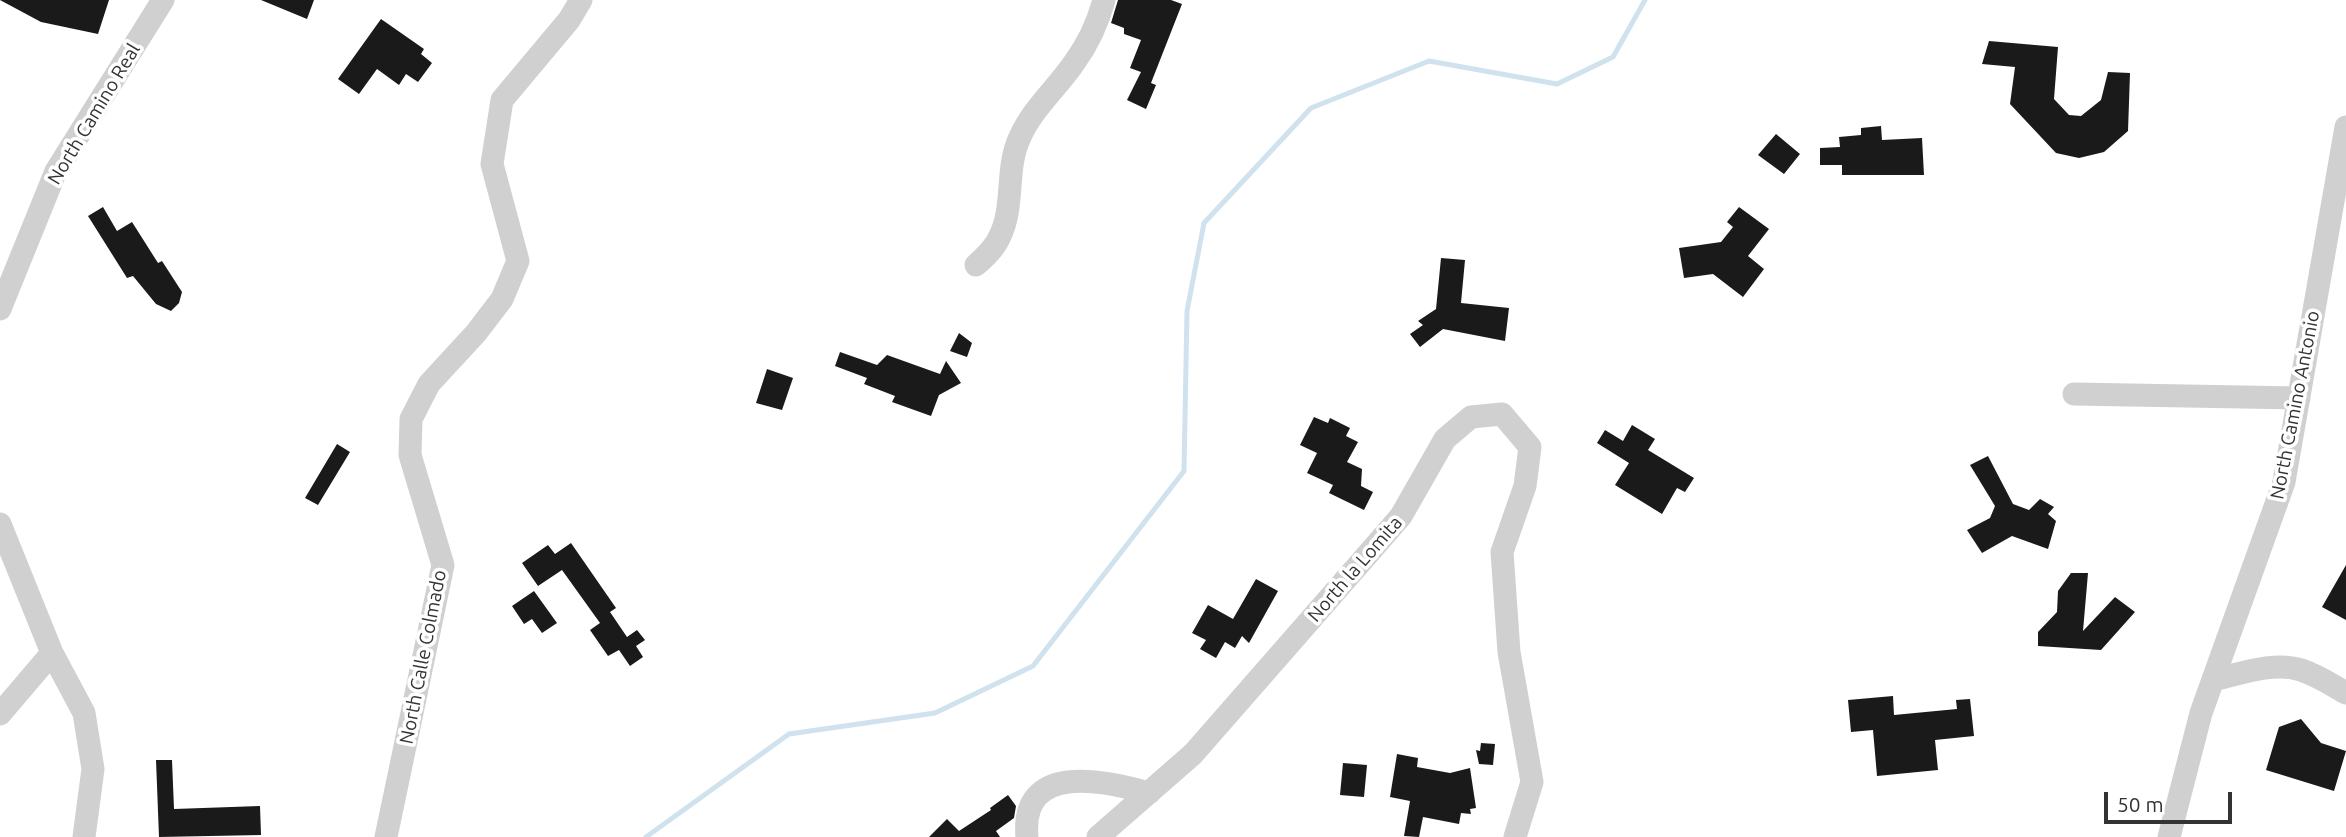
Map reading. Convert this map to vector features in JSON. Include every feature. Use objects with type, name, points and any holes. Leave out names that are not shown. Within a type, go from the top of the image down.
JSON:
[{"type":"street","name":"North Camino Real","points":[[0,309],[55,171],[163,0]]},
{"type":"street","name":"North Calle Colmado","points":[[386,837],[443,565],[410,455],[411,419],[429,384],[476,333],[502,299],[518,261],[492,163],[502,100],[569,20],[581,0]]},
{"type":"street","points":[[976,265],[1000,236],[1005,220],[1011,161],[1020,136],[1035,111],[1074,63],[1090,36],[1104,0]]},
{"type":"street","name":"North Camino Antonio","points":[[2169,837],[2201,713],[2284,482],[2346,127]]},
{"type":"street","points":[[2074,394],[2299,398]]},
{"type":"street","name":"North la Lomita","points":[[1098,837],[1193,754],[1401,516],[1445,439],[1471,417],[1502,414],[1530,447],[1525,486],[1502,552],[1509,652],[1532,782],[1515,837]]},
{"type":"street","points":[[0,524],[52,653],[84,713],[93,769],[84,837]]},
{"type":"street","points":[[0,714],[52,653]]},
{"type":"street","points":[[2213,680],[2256,670],[2286,667],[2302,670],[2346,693]]},
{"type":"street","points":[[1027,837],[1026,825],[1031,805],[1041,791],[1059,781],[1122,785],[1149,793]]},
{"type":"building","points":[[0,0],[109,0],[98,34],[41,22]]},
{"type":"building","points":[[261,0],[314,0],[307,19]]},
{"type":"building","points":[[1118,0],[1171,0],[1182,4],[1151,83],[1156,85],[1146,109],[1127,100],[1141,72],[1130,68],[1141,40],[1124,34],[1124,28],[1111,23]]},
{"type":"building","points":[[381,19],[424,49],[421,54],[432,63],[418,82],[406,74],[399,85],[377,69],[359,94],[338,79]]},
{"type":"building","points":[[1989,41],[2058,47],[2054,99],[2069,115],[2081,116],[2101,100],[2108,72],[2130,73],[2128,131],[2104,152],[2079,158],[2056,153],[2010,104],[2015,67],[1982,64]]},
{"type":"building","points":[[1881,126],[1882,140],[1922,138],[1924,175],[1842,175],[1842,165],[1820,165],[1820,148],[1840,147],[1839,137],[1861,135],[1861,128]]},
{"type":"building","points":[[1776,134],[1800,154],[1784,174],[1758,155]]},
{"type":"building","points":[[103,207],[117,231],[132,222],[158,263],[162,261],[182,292],[179,303],[171,311],[156,304],[133,276],[127,278],[88,216]]},
{"type":"building","points":[[1739,207],[1769,229],[1748,256],[1764,269],[1743,297],[1713,274],[1684,278],[1679,248],[1721,242],[1733,227],[1727,222]]},
{"type":"building","points":[[1441,258],[1465,260],[1461,303],[1509,308],[1505,341],[1443,329],[1420,347],[1410,334],[1423,325],[1418,321],[1436,309]]},
{"type":"building","points":[[959,333],[972,343],[967,357],[950,351]]},
{"type":"building","points":[[840,352],[877,365],[887,355],[940,374],[946,361],[961,383],[939,395],[931,416],[892,402],[895,396],[864,384],[867,378],[835,366]]},
{"type":"building","points":[[767,369],[793,378],[782,410],[756,403]]},
{"type":"building","points":[[1314,417],[1328,423],[1330,418],[1350,428],[1346,436],[1358,442],[1347,462],[1362,469],[1361,486],[1373,492],[1364,510],[1329,493],[1333,485],[1307,473],[1317,453],[1300,445]]},
{"type":"building","points":[[1632,425],[1655,439],[1648,450],[1694,478],[1685,492],[1677,488],[1662,514],[1615,485],[1629,463],[1597,443],[1605,430],[1623,441]]},
{"type":"building","points":[[337,444],[350,452],[318,505],[305,498]]},
{"type":"building","points":[[1988,456],[2013,504],[2029,510],[2040,499],[2054,507],[2048,514],[2056,521],[2048,549],[2012,536],[1982,553],[1967,530],[1990,518],[1995,506],[1970,465]]},
{"type":"building","points":[[571,543],[616,608],[610,612],[627,637],[637,630],[645,640],[636,646],[643,657],[630,666],[619,650],[608,656],[590,630],[600,623],[562,570],[538,586],[522,563],[548,545],[555,554]]},
{"type":"building","points":[[2346,565],[2346,620],[2322,607]]},
{"type":"building","points":[[2071,573],[2088,573],[2083,631],[2115,597],[2135,612],[2101,650],[2038,646],[2038,632],[2057,612],[2058,591]]},
{"type":"building","points":[[1256,579],[1278,591],[1249,643],[1242,636],[1235,648],[1225,642],[1216,658],[1200,649],[1206,640],[1192,633],[1208,605],[1233,619]]},
{"type":"building","points":[[534,591],[557,623],[542,633],[532,619],[524,624],[512,606]]},
{"type":"building","points":[[1893,696],[1894,715],[1957,709],[1956,700],[1970,699],[1974,736],[1935,740],[1938,770],[1877,776],[1873,730],[1851,732],[1848,700]]},
{"type":"building","points":[[2301,719],[2321,743],[2346,751],[2334,791],[2266,770],[2279,727]]},
{"type":"building","points":[[1481,743],[1495,744],[1493,765],[1479,764],[1476,750],[1480,751]]},
{"type":"building","points":[[1397,754],[1418,758],[1417,767],[1450,773],[1470,768],[1476,808],[1470,809],[1471,814],[1461,813],[1459,824],[1423,817],[1419,837],[1404,836],[1410,801],[1390,797]]},
{"type":"building","points":[[156,760],[172,760],[174,809],[260,806],[261,835],[159,837]]},
{"type":"building","points":[[1343,763],[1367,765],[1364,797],[1340,795]]},
{"type":"building","points":[[1008,795],[1016,806],[1014,818],[996,831],[1000,837],[929,837],[947,819],[959,831]]},
{"type":"waterway","points":[[646,837],[789,734],[935,713],[1033,666],[1184,471],[1187,311],[1204,223],[1311,108],[1429,61],[1557,84],[1613,57],[1645,0]]}]
